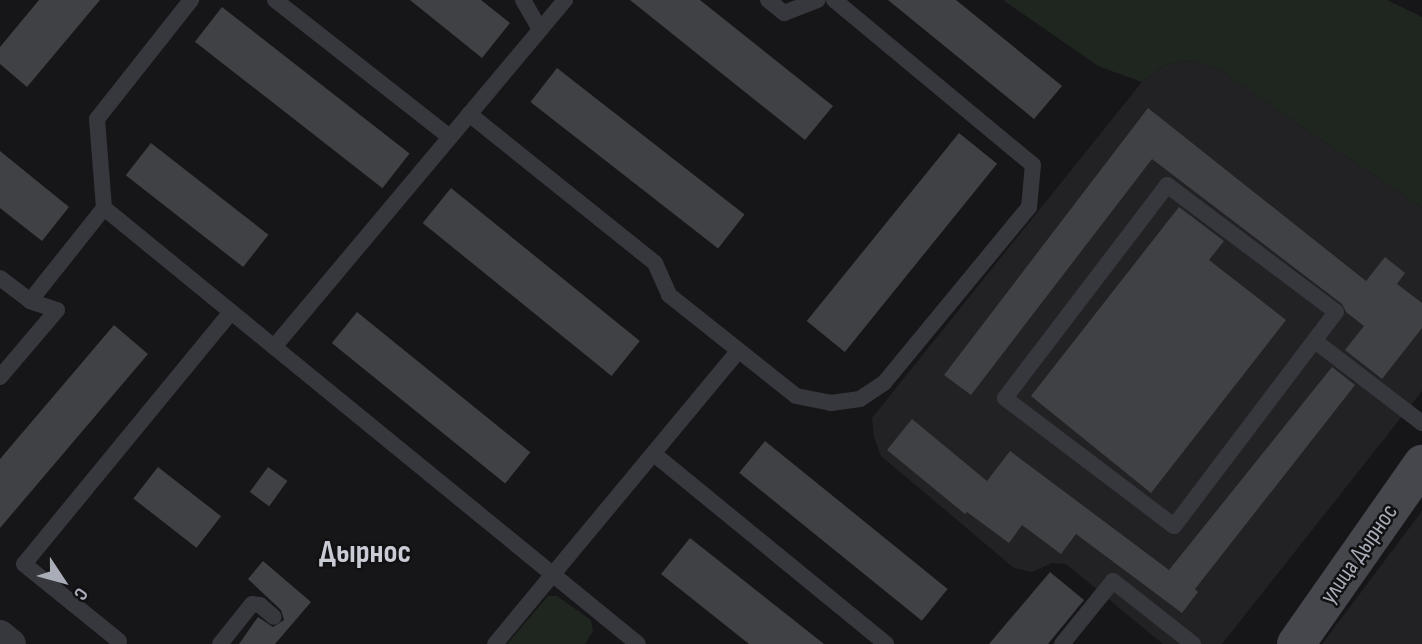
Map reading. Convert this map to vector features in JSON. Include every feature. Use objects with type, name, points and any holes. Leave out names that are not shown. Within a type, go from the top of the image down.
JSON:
[{"type":"main road","name":"улица Дырнос","points":[[1296,644],[1422,464]]},
{"type":"street","points":[[0,635],[11,644]]},
{"type":"lane","points":[[30,301],[104,208],[97,119],[191,0]]},
{"type":"lane","points":[[275,0],[450,137]]},
{"type":"lane","points":[[523,0],[540,30]]},
{"type":"lane","points":[[274,347],[565,0]]},
{"type":"lane","points":[[768,0],[784,13],[818,0]]},
{"type":"lane","points":[[469,114],[655,263],[669,295],[796,396],[831,402],[860,399],[884,383],[1029,207],[1033,165],[834,0]]},
{"type":"lane","points":[[1167,185],[1336,313],[1315,341],[1174,526],[1005,398],[1167,185]]},
{"type":"lane","points":[[104,208],[638,644]]},
{"type":"lane","points":[[0,278],[30,301],[57,310],[0,377]]},
{"type":"lane","points":[[119,643],[24,564],[231,312]]},
{"type":"lane","points":[[1315,341],[1422,423]]},
{"type":"lane","points":[[495,644],[738,351]]},
{"type":"lane","points":[[653,454],[886,644]]},
{"type":"lane","points":[[1062,644],[1112,581],[1193,644]]},
{"type":"lane","points":[[220,644],[252,604],[260,605],[274,617]]},
{"type":"shaded area","points":[[1003,0],[1387,0],[1422,17],[1422,208],[1221,71],[1192,60],[1164,65],[1142,82],[1098,66]]},
{"type":"shaded area","points":[[1192,60],[1221,71],[1422,208],[1422,391],[1222,644],[1163,644],[1066,564],[1052,563],[1032,572],[1014,568],[881,456],[874,437],[872,418],[1142,82],[1164,65]]},
{"type":"shaded area","points":[[1422,511],[1422,644],[1322,644]]},
{"type":"shaded area","points":[[548,596],[557,596],[591,620],[593,631],[585,644],[507,644]]},
{"type":"building","points":[[39,0],[100,0],[27,87],[0,64],[0,47]]},
{"type":"building","points":[[410,0],[481,0],[510,23],[482,58]]},
{"type":"building","points":[[630,0],[700,0],[833,106],[805,140]]},
{"type":"building","points":[[888,0],[956,0],[1062,86],[1034,119]]},
{"type":"building","points":[[222,7],[410,154],[382,188],[195,42]]},
{"type":"building","points":[[557,68],[745,215],[718,248],[531,102]]},
{"type":"building","points":[[1148,108],[1366,281],[1385,257],[1405,273],[1397,284],[1422,303],[1422,328],[1382,379],[1345,350],[1364,326],[1346,312],[1342,304],[1152,159],[971,395],[944,375]]},
{"type":"building","points":[[959,133],[997,164],[845,352],[807,321]]},
{"type":"building","points":[[151,143],[268,235],[243,267],[126,175]]},
{"type":"building","points":[[0,151],[69,207],[42,241],[0,208]]},
{"type":"building","points":[[451,188],[640,341],[612,376],[423,223]]},
{"type":"building","points":[[1179,207],[1224,241],[1209,260],[1286,320],[1151,493],[1031,396]]},
{"type":"building","points":[[357,312],[530,452],[505,483],[332,343]]},
{"type":"building","points":[[114,325],[148,354],[0,528],[0,459]]},
{"type":"building","points":[[1332,367],[1355,385],[1195,589],[1198,592],[1182,613],[1076,534],[1061,554],[1022,525],[1009,543],[967,512],[965,514],[887,450],[912,419],[987,481],[1010,451],[1169,570]]},
{"type":"building","points":[[765,441],[948,589],[922,621],[739,473]]},
{"type":"building","points":[[158,467],[221,516],[196,548],[133,499]]},
{"type":"building","points":[[268,467],[287,481],[269,506],[250,492]]},
{"type":"building","points":[[690,538],[824,644],[749,644],[661,574]]},
{"type":"building","points":[[263,561],[311,602],[275,644],[239,644],[258,617],[273,627],[284,620],[281,610],[248,579]]},
{"type":"building","points":[[1050,572],[1084,600],[1048,644],[989,644]]},
{"type":"district","name":"Дырнос","points":[[365,553]]}]
